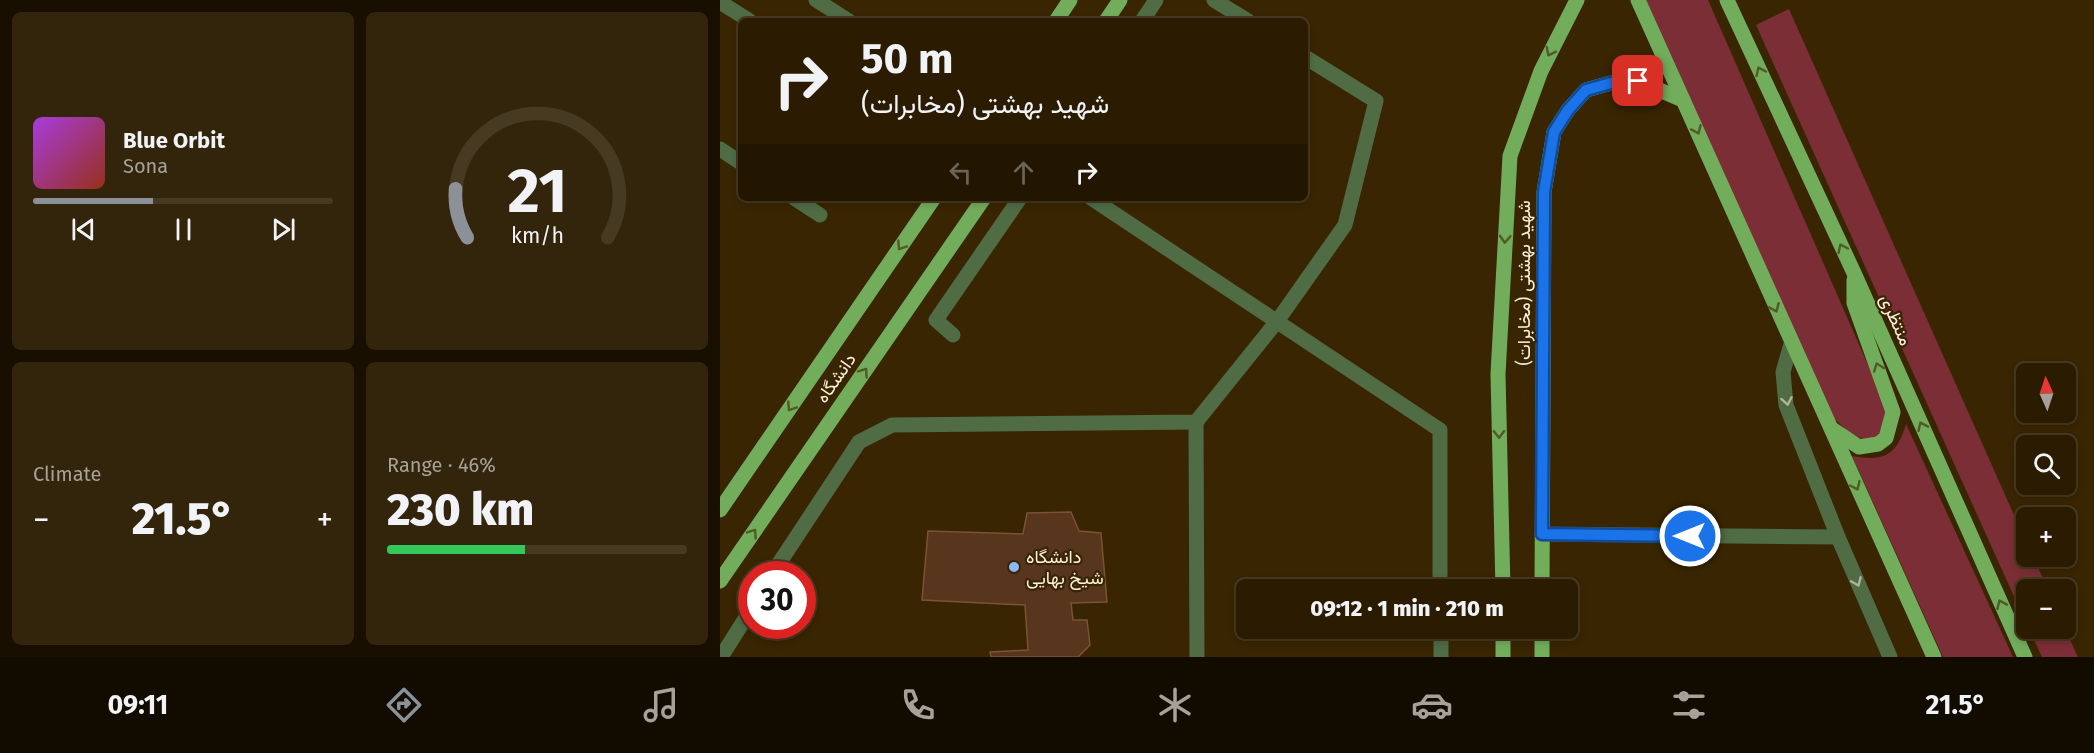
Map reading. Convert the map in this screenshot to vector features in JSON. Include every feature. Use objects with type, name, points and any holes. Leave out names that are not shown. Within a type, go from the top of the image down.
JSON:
[{"type":"main road","points":[[1058,18],[1070,0]]},
{"type":"main road","points":[[1108,18],[1120,0]]},
{"type":"main road","name":"شهید بهشتی (مخابرات)","points":[[1503,579],[1498,374],[1510,156],[1541,71],[1577,0]]},
{"type":"main road","points":[[1638,0],[1791,344],[1934,657]]},
{"type":"main road","name":"منتظری","points":[[1727,0],[1854,273],[2025,657]]},
{"type":"main road","name":"شهید بهشتی (مخابرات)","points":[[1542,579],[1544,192],[1554,132],[1568,110],[1586,90],[1611,83],[1638,81],[1683,100]]},
{"type":"main road","name":"دانشگاه","points":[[720,510],[932,201]]},
{"type":"main road","name":"دانشگاه","points":[[720,581],[982,201]]},
{"type":"main road","points":[[1828,425],[1848,442],[1858,447],[1878,444],[1886,438],[1893,412],[1854,303],[1854,273]]},
{"type":"main road","points":[[1503,639],[1503,657]]},
{"type":"main road","points":[[1542,639],[1542,657]]},
{"type":"street","points":[[816,0],[844,18]]},
{"type":"street","points":[[1144,18],[1156,0]]},
{"type":"street","points":[[1214,0],[1243,18]]},
{"type":"street","points":[[720,2],[745,18]]},
{"type":"street","points":[[1197,657],[1196,422],[1278,320],[1345,225],[1376,101],[1308,59]]},
{"type":"street","points":[[720,149],[738,161]]},
{"type":"street","points":[[799,201],[820,215]]},
{"type":"street","points":[[953,335],[936,320],[1018,201]]},
{"type":"street","points":[[1096,201],[1278,320],[1440,430],[1440,579]]},
{"type":"street","points":[[1791,344],[1783,372],[1786,405],[1838,537],[1890,657]]},
{"type":"street","points":[[781,561],[859,442],[892,425],[1196,422]]},
{"type":"street","points":[[1542,534],[1838,537]]},
{"type":"street","points":[[721,657],[738,630]]},
{"type":"street","points":[[1441,639],[1441,657]]},
{"type":"shaded area","points":[[1643,0],[1708,0],[1886,406],[1887,418],[1882,434],[1868,441],[1849,433],[1832,416]]},
{"type":"shaded area","points":[[1789,9],[2016,520],[2016,567],[2038,567],[2043,579],[2016,579],[2016,601],[1756,25]]},
{"type":"shaded area","points":[[1906,424],[2013,657],[1943,657],[1852,456],[1873,458],[1888,454],[1898,443]]},
{"type":"shaded area","points":[[2034,639],[2070,639],[2078,657],[2042,657]]},
{"type":"building","name":"دانشگاه شیخ بهایی","points":[[1071,512],[1079,531],[1101,533],[1107,602],[1071,603],[1073,620],[1087,620],[1090,645],[1078,657],[991,657],[990,652],[1028,650],[1025,605],[922,600],[928,531],[1023,534],[1027,513]]},
{"type":"place","name":"دانشگاه شیخ بهایی","points":[[1014,567]]},
{"type":"route","points":[[1638,81],[1611,83],[1586,90],[1568,110],[1554,132],[1544,192],[1542,534],[1690,536]]}]
